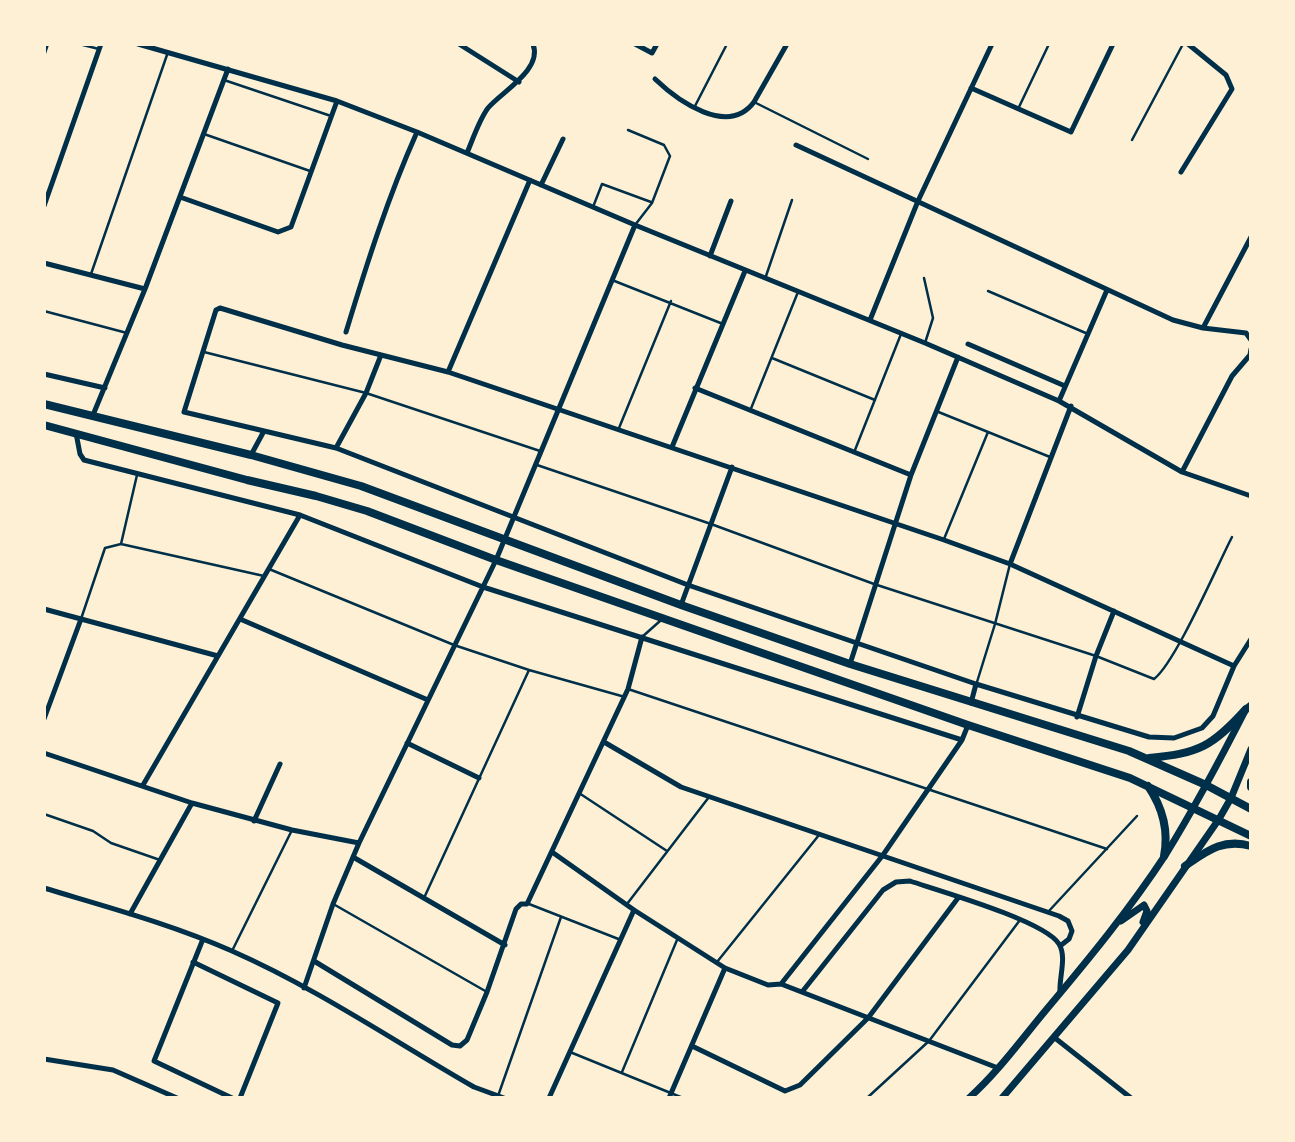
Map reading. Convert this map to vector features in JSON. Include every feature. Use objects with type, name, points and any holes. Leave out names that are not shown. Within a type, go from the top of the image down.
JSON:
[{"type":"main road","points":[[44,404],[361,485],[681,605],[850,664],[1149,758],[1251,809]]},
{"type":"main road","points":[[44,425],[367,511],[496,560],[968,725],[1147,784],[1251,836]]},
{"type":"main road","points":[[1149,758],[1184,755],[1210,744],[1223,735],[1249,707]]},
{"type":"main road","points":[[1251,782],[1251,788]]},
{"type":"main road","points":[[1147,784],[1165,825],[1167,840],[1164,856]]},
{"type":"main road","points":[[1185,866],[1216,846],[1233,842],[1251,846]]},
{"type":"street","points":[[138,44],[337,101],[417,132],[1071,406],[1182,472],[1250,496],[1251,485]]},
{"type":"street","points":[[459,44],[519,82]]},
{"type":"street","points":[[467,153],[488,109],[519,82],[531,62],[535,48],[533,44]]},
{"type":"street","points":[[635,44],[652,53],[657,44]]},
{"type":"street","points":[[655,79],[672,95],[694,108],[714,115],[739,115],[747,111],[754,102],[787,44]]},
{"type":"street","points":[[870,320],[918,201],[992,44]]},
{"type":"street","points":[[971,88],[1071,132],[1113,44]]},
{"type":"street","points":[[1181,172],[1232,89],[1226,75],[1185,44]]},
{"type":"street","points":[[44,206],[100,46]]},
{"type":"street","points":[[93,415],[145,289],[228,69]]},
{"type":"street","points":[[180,197],[278,232],[291,227],[337,101]]},
{"type":"street","points":[[346,332],[367,261],[397,176],[417,132]]},
{"type":"street","points":[[541,185],[564,139]]},
{"type":"street","points":[[796,145],[1173,320],[1203,328],[1246,333],[1251,340]]},
{"type":"street","points":[[448,372],[530,180]]},
{"type":"street","points":[[709,256],[731,201]]},
{"type":"street","points":[[304,988],[333,904],[359,843],[496,560],[635,225]]},
{"type":"street","points":[[1203,328],[1251,237]]},
{"type":"street","points":[[44,263],[145,289]]},
{"type":"street","points":[[672,447],[745,271]]},
{"type":"street","points":[[1059,401],[1107,290]]},
{"type":"street","points":[[1234,666],[1010,564],[944,540],[448,372],[220,308],[216,310],[184,411],[336,449],[688,585],[976,684],[1077,717],[1158,739],[1185,736],[1202,728],[1213,716],[1234,666],[1251,639]]},
{"type":"street","points":[[968,344],[1065,386]]},
{"type":"street","points":[[1182,472],[1232,376],[1250,355],[1251,349]]},
{"type":"street","points":[[336,449],[366,393],[381,355]]},
{"type":"street","points":[[850,664],[911,475],[958,357]]},
{"type":"street","points":[[44,374],[104,388]]},
{"type":"street","points":[[695,388],[911,475]]},
{"type":"street","points":[[1010,564],[1071,406]]},
{"type":"street","points":[[251,455],[264,431]]},
{"type":"street","points":[[76,433],[80,454],[85,460],[300,515],[483,587],[962,740]]},
{"type":"street","points":[[681,605],[732,467]]},
{"type":"street","points":[[143,785],[300,515]]},
{"type":"street","points":[[44,609],[218,656]]},
{"type":"street","points":[[1077,717],[1096,656],[1114,611]]},
{"type":"street","points":[[240,619],[428,700]]},
{"type":"street","points":[[44,719],[81,620]]},
{"type":"street","points":[[314,961],[452,1045],[460,1046],[467,1040],[505,946],[516,909],[521,904],[527,904],[625,697],[642,637]]},
{"type":"street","points":[[971,703],[976,684]]},
{"type":"street","points":[[969,1098],[998,1068],[1060,993],[1112,928],[1164,856],[1249,707]]},
{"type":"street","points":[[781,984],[883,855],[962,740],[968,725]]},
{"type":"street","points":[[604,742],[681,787],[1048,912],[1068,921],[1072,931],[1069,939],[1060,946]]},
{"type":"street","points":[[407,743],[479,778]]},
{"type":"street","points":[[1003,1098],[1132,944],[1219,819],[1231,798],[1251,748]]},
{"type":"street","points":[[44,753],[254,821],[359,843]]},
{"type":"street","points":[[254,821],[280,764]]},
{"type":"street","points":[[130,914],[192,803]]},
{"type":"street","points":[[552,852],[634,910],[725,968],[768,985],[781,984],[998,1068]]},
{"type":"street","points":[[353,857],[505,946]]},
{"type":"street","points":[[802,992],[883,890],[896,882],[910,881],[1042,929],[1060,946],[1063,958],[1060,993]]},
{"type":"street","points":[[44,888],[130,914],[232,951],[304,988],[474,1087],[501,1097]]},
{"type":"street","points":[[692,1046],[785,1091],[800,1085],[868,1018],[958,898]]},
{"type":"street","points":[[1112,928],[1144,905],[1147,911],[1132,944]]},
{"type":"street","points":[[549,1098],[634,910]]},
{"type":"street","points":[[203,939],[154,1061],[232,1098]]},
{"type":"street","points":[[193,962],[278,1003],[240,1098]]},
{"type":"street","points":[[671,1095],[725,968]]},
{"type":"street","points":[[1055,1038],[1131,1098]]},
{"type":"street","points":[[44,1059],[113,1070],[177,1098]]},
{"type":"lane","points":[[44,56],[48,44]]},
{"type":"lane","points":[[79,44],[100,46]]},
{"type":"lane","points":[[694,108],[727,44]]},
{"type":"lane","points":[[1017,110],[1049,44]]},
{"type":"lane","points":[[1132,140],[1185,44]]},
{"type":"lane","points":[[91,275],[168,52]]},
{"type":"lane","points":[[224,80],[332,116]]},
{"type":"lane","points":[[754,102],[868,159]]},
{"type":"lane","points":[[628,130],[664,145],[670,156],[652,203],[635,225]]},
{"type":"lane","points":[[204,134],[312,172]]},
{"type":"lane","points":[[593,207],[602,184],[652,203]]},
{"type":"lane","points":[[765,279],[792,200]]},
{"type":"lane","points":[[924,278],[933,318],[925,343]]},
{"type":"lane","points":[[612,280],[671,301],[723,324]]},
{"type":"lane","points":[[988,291],[1088,334]]},
{"type":"lane","points":[[750,411],[798,292]]},
{"type":"lane","points":[[618,430],[671,301]]},
{"type":"lane","points":[[44,311],[127,333]]},
{"type":"lane","points":[[853,453],[901,334]]},
{"type":"lane","points":[[204,352],[366,393],[541,451]]},
{"type":"lane","points":[[772,358],[875,400]]},
{"type":"lane","points":[[936,411],[1051,457]]},
{"type":"lane","points":[[944,540],[988,432]]},
{"type":"lane","points":[[535,464],[711,524],[874,584],[1096,656],[1154,679],[1179,643],[1231,537]]},
{"type":"lane","points":[[121,544],[137,474]]},
{"type":"lane","points":[[81,620],[106,548],[121,544],[265,576]]},
{"type":"lane","points":[[976,684],[1010,564]]},
{"type":"lane","points":[[269,569],[454,645],[625,697]]},
{"type":"lane","points":[[642,637],[662,618]]},
{"type":"lane","points":[[424,898],[529,670]]},
{"type":"lane","points":[[628,689],[1107,849]]},
{"type":"lane","points":[[579,793],[668,851]]},
{"type":"lane","points":[[627,904],[709,797]]},
{"type":"lane","points":[[44,814],[93,831],[111,843],[160,860]]},
{"type":"lane","points":[[1048,912],[1137,816]]},
{"type":"lane","points":[[232,951],[292,830]]},
{"type":"lane","points":[[717,962],[819,835]]},
{"type":"lane","points":[[333,904],[487,992]]},
{"type":"lane","points":[[527,904],[621,940]]},
{"type":"lane","points":[[501,1097],[561,917]]},
{"type":"lane","points":[[867,1098],[929,1041],[1020,920]]},
{"type":"lane","points":[[621,1072],[678,937]]},
{"type":"lane","points":[[570,1052],[682,1098]]}]
